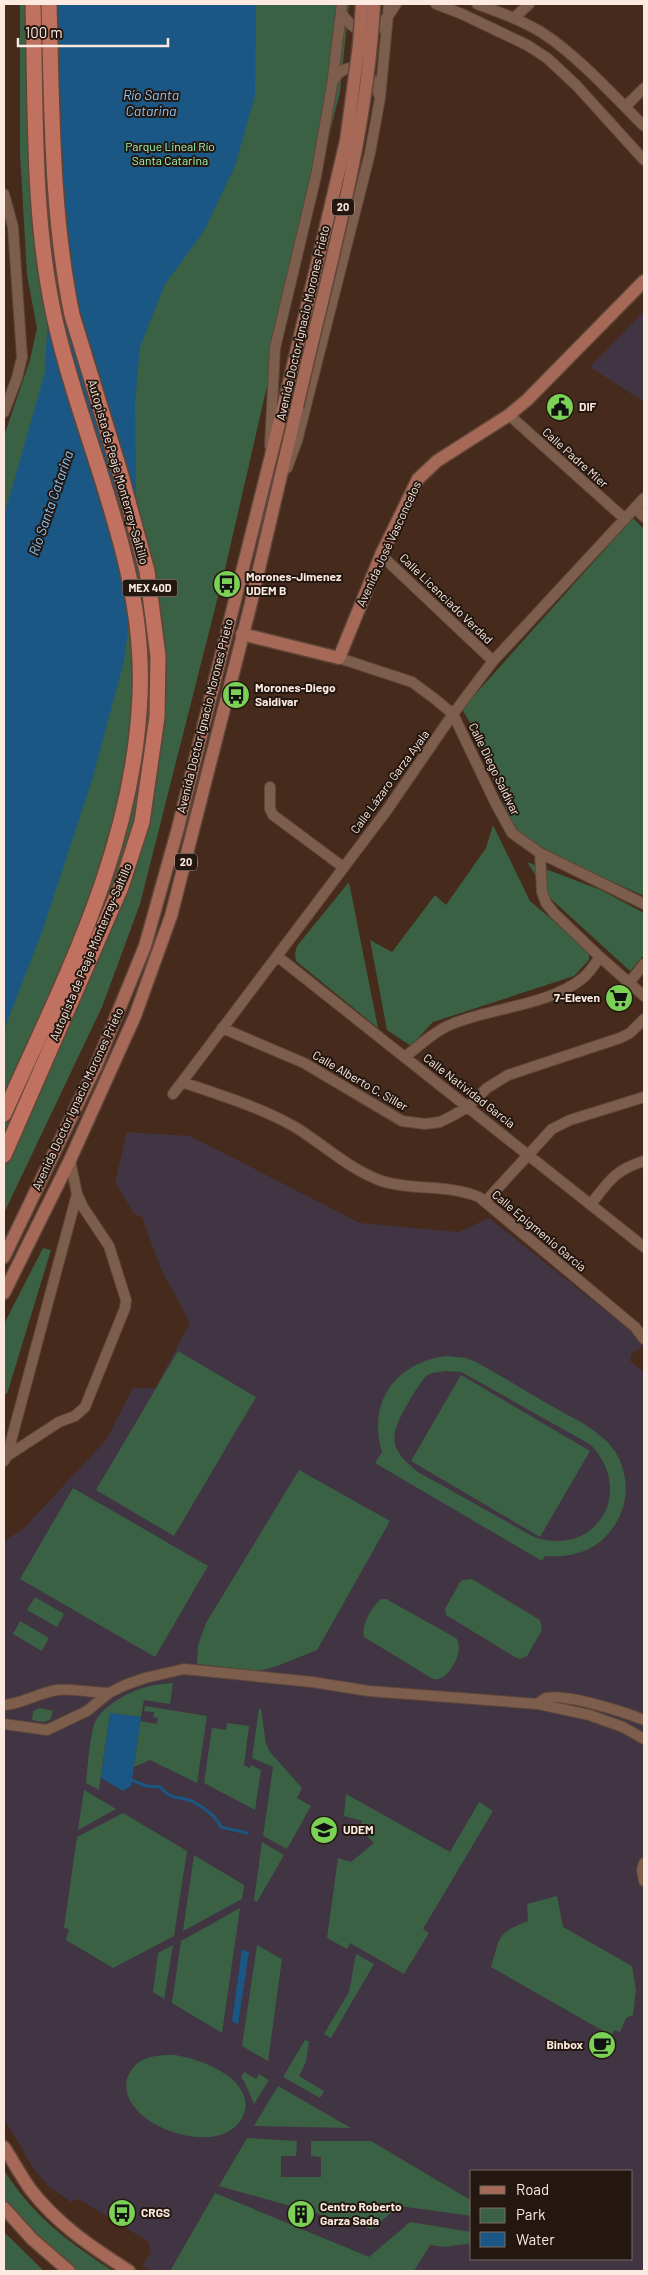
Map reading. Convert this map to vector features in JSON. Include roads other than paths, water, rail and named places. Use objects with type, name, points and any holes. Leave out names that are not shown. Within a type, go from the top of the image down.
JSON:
[{"type":"highway","name":"Autopista de Peaje Monterrey-Saltillo","points":[[4,1114],[88,926],[107,874],[126,809],[132,777],[140,696],[139,630],[120,535],[71,377],[56,323],[46,276],[40,206],[33,4]]},
{"type":"highway","name":"Autopista de Peaje Monterrey-Saltillo","points":[[4,1155],[121,887],[142,822],[157,717],[158,656],[147,571],[120,472],[72,315],[68,293],[59,233],[52,137],[49,4]]},
{"type":"main road","name":"Avenida Doctor Ignacio Morones Prieto","points":[[5,1292],[70,1160],[135,1016],[171,916],[279,482],[291,405],[346,141],[359,45],[362,4]]},
{"type":"main road","name":"Avenida Doctor Ignacio Morones Prieto","points":[[4,1257],[96,1066],[145,946],[178,828],[230,613],[270,466],[291,405],[355,157],[365,101],[374,4]]},
{"type":"main road","name":"Avenida José Vasconcelos","points":[[339,658],[381,555],[412,487],[426,470],[509,415],[527,400],[644,281]]},
{"type":"main road","points":[[242,634],[339,658]]},
{"type":"main road","points":[[4,2147],[32,2191],[54,2214],[89,2245],[129,2271]]},
{"type":"main road","points":[[4,2208],[32,2239],[69,2271]]},
{"type":"street","name":"Avenida Doctor Ignacio Morones Prieto","points":[[279,482],[290,462],[297,441],[361,190],[380,98],[388,4]]},
{"type":"street","points":[[342,9],[352,27],[365,33],[377,28],[387,18],[396,4]]},
{"type":"street","points":[[436,4],[462,14],[526,45],[547,58],[576,84],[644,160]]},
{"type":"street","points":[[477,4],[514,18],[542,33],[566,50],[644,126]]},
{"type":"street","points":[[514,18],[528,4]]},
{"type":"street","name":"20","points":[[270,466],[276,348],[316,176],[332,85],[342,9]]},
{"type":"street","points":[[332,85],[340,71],[356,67],[369,74],[380,98]]},
{"type":"street","points":[[626,107],[644,88]]},
{"type":"street","points":[[4,194],[12,217],[22,357],[17,378],[4,412]]},
{"type":"street","name":"Calle Padre Mier","points":[[509,415],[625,519]]},
{"type":"street","name":"Calle Lázaro Garza Ayala","points":[[173,1094],[386,810],[453,714],[493,661],[644,498]]},
{"type":"street","points":[[635,508],[644,517]]},
{"type":"street","name":"Calle Licenciado Verdad","points":[[381,555],[493,661]]},
{"type":"street","name":"Calle Diego Saldívar","points":[[339,658],[412,682],[453,714],[494,802],[512,833],[540,853],[644,904]]},
{"type":"street","points":[[270,787],[270,809],[273,815],[343,867]]},
{"type":"street","points":[[540,853],[542,892],[546,903],[600,957],[644,996]]},
{"type":"street","name":"Calle Natividad García","points":[[277,956],[387,1044],[469,1106],[644,1247]]},
{"type":"street","points":[[405,1057],[426,1040],[453,1024],[538,999],[573,984],[584,977],[600,957]]},
{"type":"street","points":[[629,983],[644,964]]},
{"type":"street","name":"Calle Alberto C. Siller","points":[[222,1028],[304,1063],[402,1120],[424,1124],[440,1122],[469,1106],[487,1088],[508,1075],[620,1038],[630,1033],[644,1019]]},
{"type":"street","name":"Calle Epigmenio García","points":[[182,1082],[235,1100],[287,1123],[368,1175],[382,1181],[458,1190],[474,1195],[485,1202],[635,1327],[644,1339]]},
{"type":"street","points":[[485,1202],[552,1129],[561,1124],[644,1097]]},
{"type":"street","points":[[5,1459],[59,1422],[75,1416],[85,1407],[125,1308],[126,1300],[108,1246],[83,1207],[77,1194],[70,1160]]},
{"type":"street","points":[[592,1204],[612,1178],[626,1167],[644,1161]]},
{"type":"street","points":[[5,1459],[77,1194]]},
{"type":"street","points":[[4,1724],[47,1730],[87,1711],[109,1693],[145,1678],[184,1669],[312,1682],[375,1692],[538,1704],[589,1715],[623,1727],[644,1739]]},
{"type":"street","points":[[4,1705],[18,1703],[40,1693],[60,1690],[109,1693]]},
{"type":"street","points":[[538,1704],[545,1698],[566,1698],[631,1714],[644,1720]]},
{"type":"street","points":[[644,1863],[642,1870],[644,1881]]},
{"type":"water","name":"Río Santa Catarina","points":[[47,4],[256,4],[255,96],[235,166],[204,231],[165,284],[140,347],[135,404],[137,562],[124,661],[92,780],[43,929],[4,1030],[4,516],[45,372],[56,159]]},
{"type":"water","points":[[110,1713],[141,1717],[131,1786],[123,1791],[101,1778]]},
{"type":"water","points":[[242,1949],[249,1952],[238,2025],[232,2021]]},
{"type":"waterway","points":[[132,1780],[146,1786],[160,1787],[169,1795],[192,1801],[209,1812],[221,1827],[247,1833]]},
{"type":"place","name":"DIF","points":[[560,407]]},
{"type":"place","name":"Morones-Jimenez UDEM B","points":[[227,584]]},
{"type":"place","name":"Morones-Diego Saldivar","points":[[236,695]]},
{"type":"place","name":"7-Eleven","points":[[619,998]]},
{"type":"place","name":"UDEM","points":[[324,1830]]},
{"type":"place","name":"Binbox","points":[[602,2045]]},
{"type":"place","name":"CRGS","points":[[122,2213]]},
{"type":"place","name":"Centro Roberto Garza Sada","points":[[301,2214]]},
{"type":"park label","name":"Parque Lineal Río Santa Catarina","points":[[170,154]]}]
